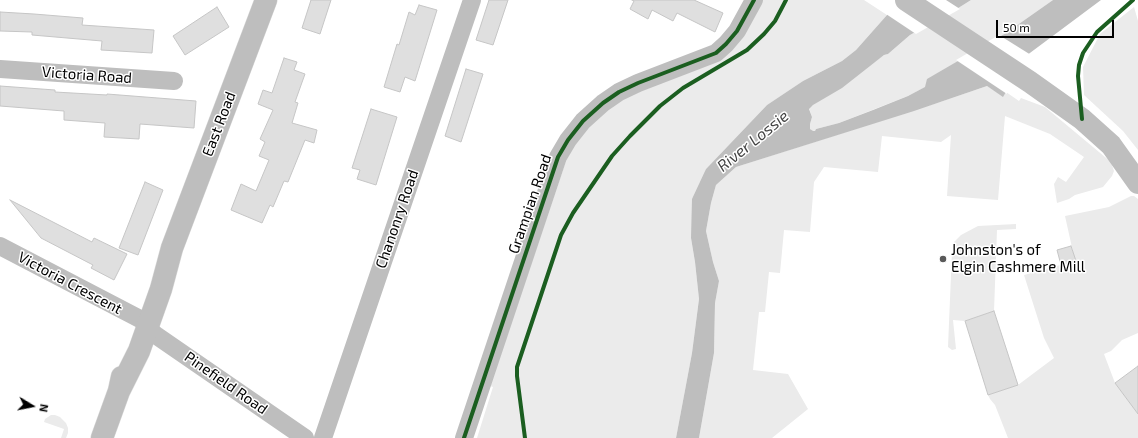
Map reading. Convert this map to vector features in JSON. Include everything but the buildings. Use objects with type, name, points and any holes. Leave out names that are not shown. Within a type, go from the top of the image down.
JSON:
[{"type":"main road","name":"East Road","points":[[102,438],[119,391],[139,351],[144,324],[161,290],[172,248],[266,0]]},
{"type":"main road","points":[[906,0],[1030,82],[1096,130],[1111,145],[1138,183]]},
{"type":"street","name":"Chanonry Road","points":[[323,438],[472,0]]},
{"type":"street","name":"Grampian Road","points":[[464,438],[558,158],[568,140],[583,121],[602,103],[618,92],[716,53],[737,31],[754,0]]},
{"type":"street","name":"Victoria Road","points":[[0,69],[174,81]]},
{"type":"street","name":"Victoria Crescent","points":[[0,246],[144,324]]},
{"type":"street","name":"Pinefield Road","points":[[144,324],[157,336],[305,438]]},
{"type":"shaded area","points":[[761,0],[864,0],[887,15],[856,50],[842,61],[803,81],[767,105],[706,169],[691,238],[699,299],[692,353],[676,438],[477,438],[493,387],[490,386],[566,161],[575,144],[588,126],[622,99],[716,60]]},
{"type":"shaded area","points":[[971,0],[1053,0],[1006,33],[928,79],[926,87],[908,96],[839,123],[816,129],[813,132],[810,129],[812,117],[809,108],[884,55],[888,54],[910,35]]},
{"type":"shaded area","points":[[1134,7],[1138,21],[1138,150],[1123,131],[1084,95],[1083,67],[1100,34]]},
{"type":"shaded area","points":[[987,86],[1003,96],[1006,92],[1019,101],[1021,98],[1045,107],[1111,162],[1114,171],[1112,176],[1103,187],[1075,195],[1069,199],[1057,203],[1054,184],[1058,177],[1066,182],[1084,157],[1050,134],[1005,116],[998,200],[947,196],[951,135],[941,142],[882,136],[878,172],[824,167],[814,182],[810,232],[784,230],[780,273],[769,272],[765,312],[759,312],[753,370],[788,374],[808,409],[772,438],[699,438],[714,353],[715,303],[719,281],[706,231],[716,185],[736,167]]},
{"type":"shaded area","points":[[1131,196],[1138,199],[1138,333],[1122,340],[1111,351],[1104,354],[1115,383],[1138,414],[1138,438],[1008,438],[995,405],[988,395],[1018,385],[1054,358],[1044,338],[1024,275],[1075,261],[1065,216],[1109,207]]},
{"type":"shaded area","points":[[1016,224],[1016,229],[997,230],[994,311],[965,321],[953,320],[956,349],[952,350],[948,347],[952,251],[954,242],[961,235],[978,226]]},
{"type":"shaded area","points":[[51,415],[60,417],[66,423],[68,433],[66,438],[61,438],[64,429],[44,422],[45,419]]},
{"type":"water","name":"River Lossie","points":[[900,0],[971,0],[910,35],[888,54],[884,55],[842,88],[813,105],[809,109],[812,117],[810,129],[815,131],[816,129],[839,123],[908,96],[925,87],[927,79],[1006,33],[1053,0],[1101,0],[991,82],[1006,92],[1003,97],[987,86],[914,111],[736,167],[716,185],[706,231],[719,281],[715,303],[714,353],[699,438],[676,438],[692,353],[699,299],[691,238],[692,199],[706,169],[767,105],[803,81],[842,61],[856,50]]},
{"type":"pier","points":[[897,0],[946,0],[960,9],[916,34],[886,14]]},
{"type":"pier","points":[[999,35],[1031,55],[994,82],[1007,91],[1007,94],[956,60]]},
{"type":"cycle path","points":[[464,438],[558,157],[568,140],[583,121],[603,103],[619,92],[638,83],[716,53],[737,31],[754,0]]},
{"type":"cycle path","points":[[525,438],[517,367],[561,235],[573,213],[612,156],[630,136],[660,106],[683,88],[747,50],[775,21],[786,0]]},
{"type":"cycle path","points":[[1082,119],[1078,76],[1079,65],[1083,53],[1097,32],[1133,0]]},
{"type":"place","name":"Johnston's of Elgin Cashmere Mill","points":[[943,259]]}]
